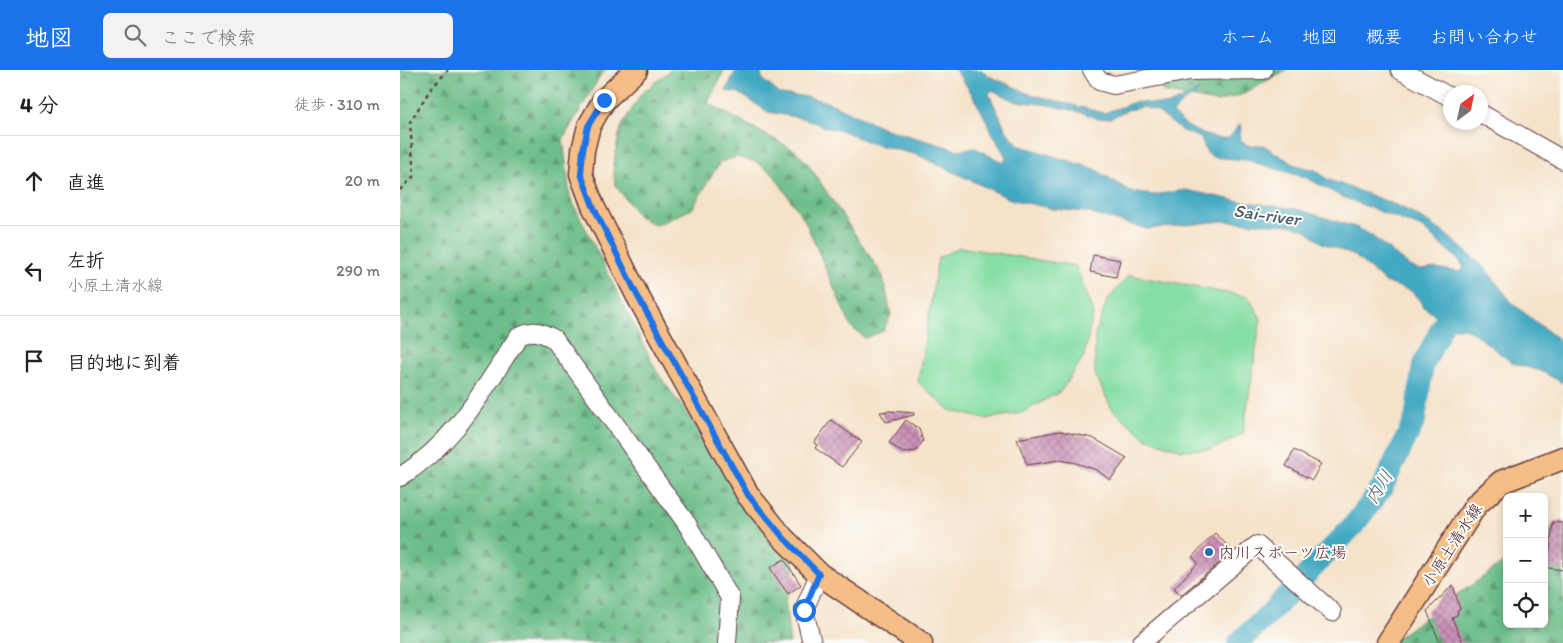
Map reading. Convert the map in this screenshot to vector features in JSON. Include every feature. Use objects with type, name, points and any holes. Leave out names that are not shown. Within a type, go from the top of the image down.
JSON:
[{"type":"main road","points":[[636,70],[604,100],[588,126],[581,174],[593,206],[637,295],[748,495],[782,536],[819,574],[912,641]]},
{"type":"main road","name":"小原土清水線","points":[[1388,643],[1476,505],[1502,482],[1563,458]]},
{"type":"street","points":[[1092,70],[1099,81],[1114,86],[1190,71],[1263,70]]},
{"type":"street","points":[[1400,70],[1443,93]]},
{"type":"street","points":[[1488,118],[1563,160]]},
{"type":"street","points":[[400,478],[432,456],[456,431],[518,337],[525,333],[538,331],[554,339],[687,524],[730,598],[727,643]]},
{"type":"street","points":[[1140,643],[1257,545],[1332,612]]},
{"type":"street","points":[[812,643],[804,610],[819,574]]},
{"type":"path","points":[[400,190],[414,176],[410,122],[430,90],[448,70]]},
{"type":"green space","points":[[400,70],[606,70],[600,76],[563,139],[570,197],[657,372],[795,565],[785,601],[790,643],[400,643]]},
{"type":"green space","points":[[670,70],[724,70],[708,103],[796,151],[808,164],[883,276],[891,315],[883,331],[865,338],[851,327],[805,221],[773,174],[756,162],[737,157],[720,162],[692,209],[657,225],[640,218],[615,185],[613,164],[621,127],[641,94]]},
{"type":"green space","points":[[1165,70],[1286,70],[1244,94],[1217,102],[1162,92]]},
{"type":"green space","points":[[959,247],[1076,266],[1093,313],[1084,356],[1061,391],[1022,413],[984,419],[949,410],[918,382],[938,258]]},
{"type":"green space","points":[[1129,275],[1248,297],[1261,318],[1243,434],[1213,449],[1181,450],[1146,438],[1112,409],[1095,374],[1095,335],[1107,301]]},
{"type":"green space","points":[[1563,520],[1563,643],[1389,643],[1503,563],[1503,628],[1548,628],[1548,530]]},
{"type":"water","name":"Sai-river","points":[[736,70],[760,70],[763,80],[780,94],[809,97],[830,103],[886,129],[958,150],[975,148],[1004,163],[1006,157],[970,90],[955,70],[982,70],[989,76],[1030,94],[1104,113],[1135,102],[1169,105],[1199,90],[1196,95],[1182,102],[1173,113],[1184,124],[1206,135],[1222,138],[1229,138],[1241,125],[1240,140],[1249,146],[1263,145],[1295,165],[1316,170],[1327,179],[1411,212],[1443,232],[1484,267],[1513,304],[1563,343],[1563,383],[1541,371],[1512,363],[1475,334],[1464,328],[1455,328],[1422,306],[1421,302],[1411,291],[1385,282],[1355,256],[1322,243],[1306,230],[1290,225],[1222,221],[1147,229],[1085,212],[1053,209],[1010,199],[918,155],[870,143],[843,131],[827,128],[806,119],[768,112],[739,93],[726,91]],"holes":[[[992,90],[1014,101],[1049,105],[1084,113],[1098,119],[1111,118],[1127,110],[1143,107],[1158,112],[1182,131],[1201,138],[1207,153],[1213,157],[1246,160],[1307,178],[1340,196],[1422,228],[1460,261],[1464,268],[1460,272],[1435,268],[1421,270],[1409,266],[1372,236],[1358,228],[1297,209],[1238,201],[1186,190],[1153,195],[1131,192],[1095,169],[1021,146],[1007,132],[989,94]]]},
{"type":"building","points":[[1093,255],[1120,260],[1116,277],[1090,272]]},
{"type":"building","points":[[880,412],[914,413],[914,415],[886,422]]},
{"type":"building","points":[[831,420],[862,442],[842,467],[815,448],[817,445],[814,443]]},
{"type":"building","points":[[906,420],[919,429],[923,441],[916,451],[903,453],[889,443]]},
{"type":"building","points":[[1060,431],[1093,438],[1127,458],[1110,480],[1097,470],[1060,460],[1027,465],[1017,439]]},
{"type":"building","points":[[1294,450],[1321,464],[1312,480],[1286,466]]},
{"type":"building","points":[[1553,522],[1563,523],[1563,570],[1548,568]]},
{"type":"building","points":[[1215,533],[1233,551],[1181,595],[1174,588],[1198,563],[1192,557]]},
{"type":"building","points":[[784,559],[801,585],[788,594],[770,568]]},
{"type":"building","points":[[1453,585],[1460,609],[1457,610],[1458,614],[1452,618],[1463,643],[1440,643],[1427,611]]},
{"type":"waterway","name":"内川","points":[[1238,643],[1267,616],[1353,526],[1382,488],[1415,420],[1423,365],[1458,295]]},
{"type":"place","name":"内川スポーツ広場","points":[[1209,552]]},
{"type":"route","points":[[604,100],[588,126],[583,150],[581,174],[593,206],[637,295],[748,495],[782,536],[819,574],[804,610]]}]
